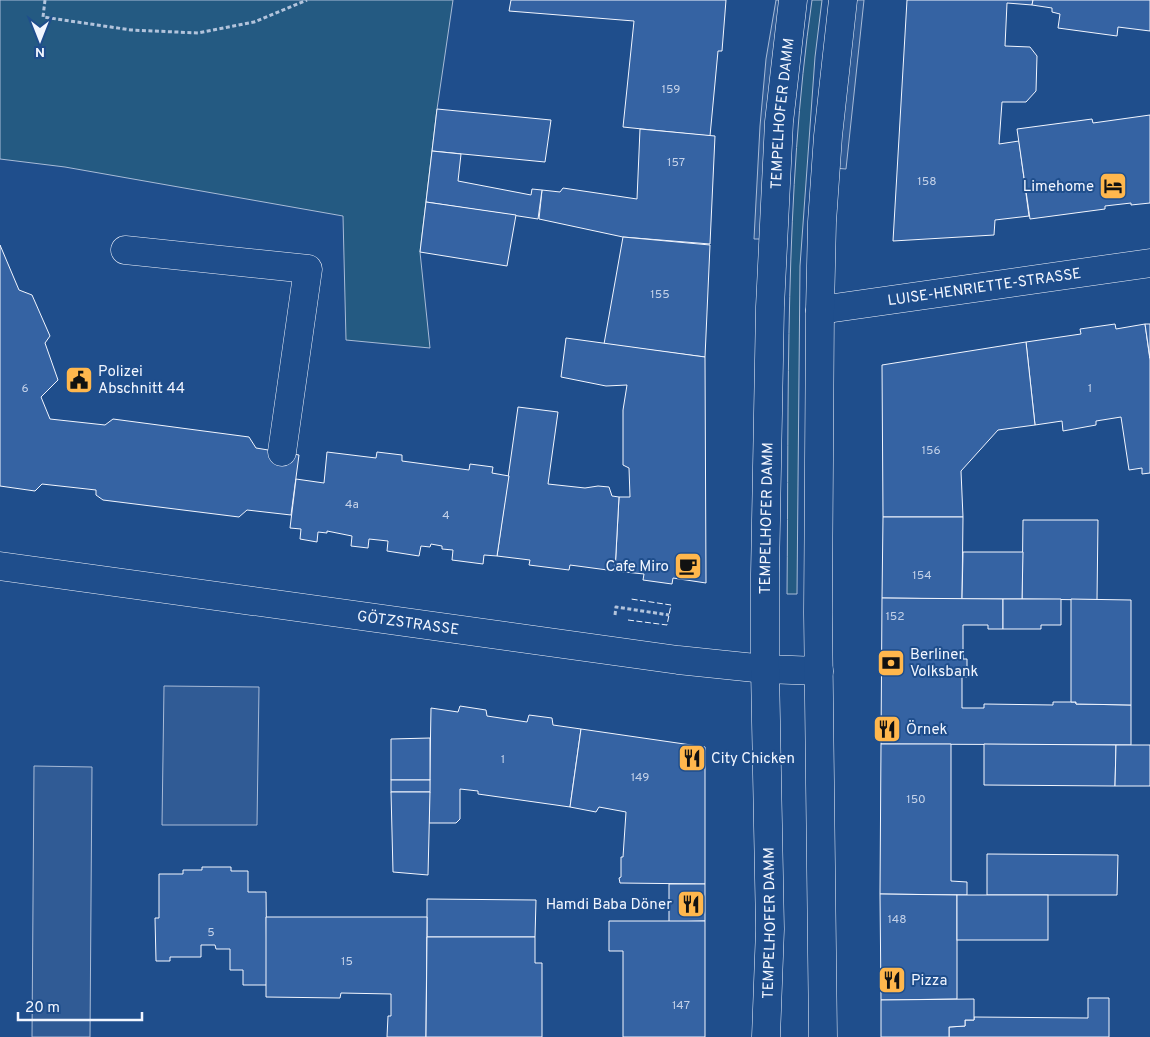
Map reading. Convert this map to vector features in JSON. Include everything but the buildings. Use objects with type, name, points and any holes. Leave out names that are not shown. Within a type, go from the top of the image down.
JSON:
[{"type":"main road","name":"TEMPELHOFER DAMM","points":[[766,1037],[770,929],[765,574],[773,227],[779,122],[793,0]]},
{"type":"main road","points":[[823,1037],[819,671],[820,310],[822,222],[828,136],[843,0]]},
{"type":"main road","points":[[125,250],[308,269],[282,452]]},
{"type":"main road","name":"LUISE-HENRIETTE-STRASSE","points":[[820,310],[1150,263]]},
{"type":"main road","name":"GÖTZSTRASSE","points":[[0,566],[678,660],[765,669],[819,671]]},
{"type":"path","points":[[45,0],[43,16],[131,30],[198,33],[254,22],[306,0]]},
{"type":"path","points":[[629,610],[669,615]]},
{"type":"shaded area","points":[[0,0],[453,0],[437,109],[420,252],[430,348],[346,340],[343,216],[65,167],[0,159]]},
{"type":"shaded area","points":[[776,0],[788,0],[765,239],[754,239],[760,126],[766,59]]},
{"type":"shaded area","points":[[812,0],[822,0],[815,57],[800,266],[797,594],[787,594],[788,371],[792,222],[803,74]]},
{"type":"shaded area","points":[[850,0],[864,0],[846,169],[833,168]]},
{"type":"shaded area","points":[[164,686],[259,687],[257,825],[162,825]]},
{"type":"shaded area","points":[[34,766],[92,767],[90,1037],[32,1037]]},
{"type":"fence","points":[[628,620],[667,625],[671,605],[631,599]]},
{"type":"place","name":"Limehome","points":[[1113,186]]},
{"type":"place","name":"Polizei Abschnitt 44","points":[[79,380]]},
{"type":"place","name":"Cafe Miro","points":[[688,566]]},
{"type":"place","name":"Berliner Volksbank","points":[[891,663]]},
{"type":"place","name":"Örnek","points":[[887,729]]},
{"type":"place","name":"City Chicken","points":[[692,758]]},
{"type":"place","name":"Hamdi Baba Döner","points":[[691,904]]},
{"type":"place","name":"Pizza","points":[[892,980]]}]
